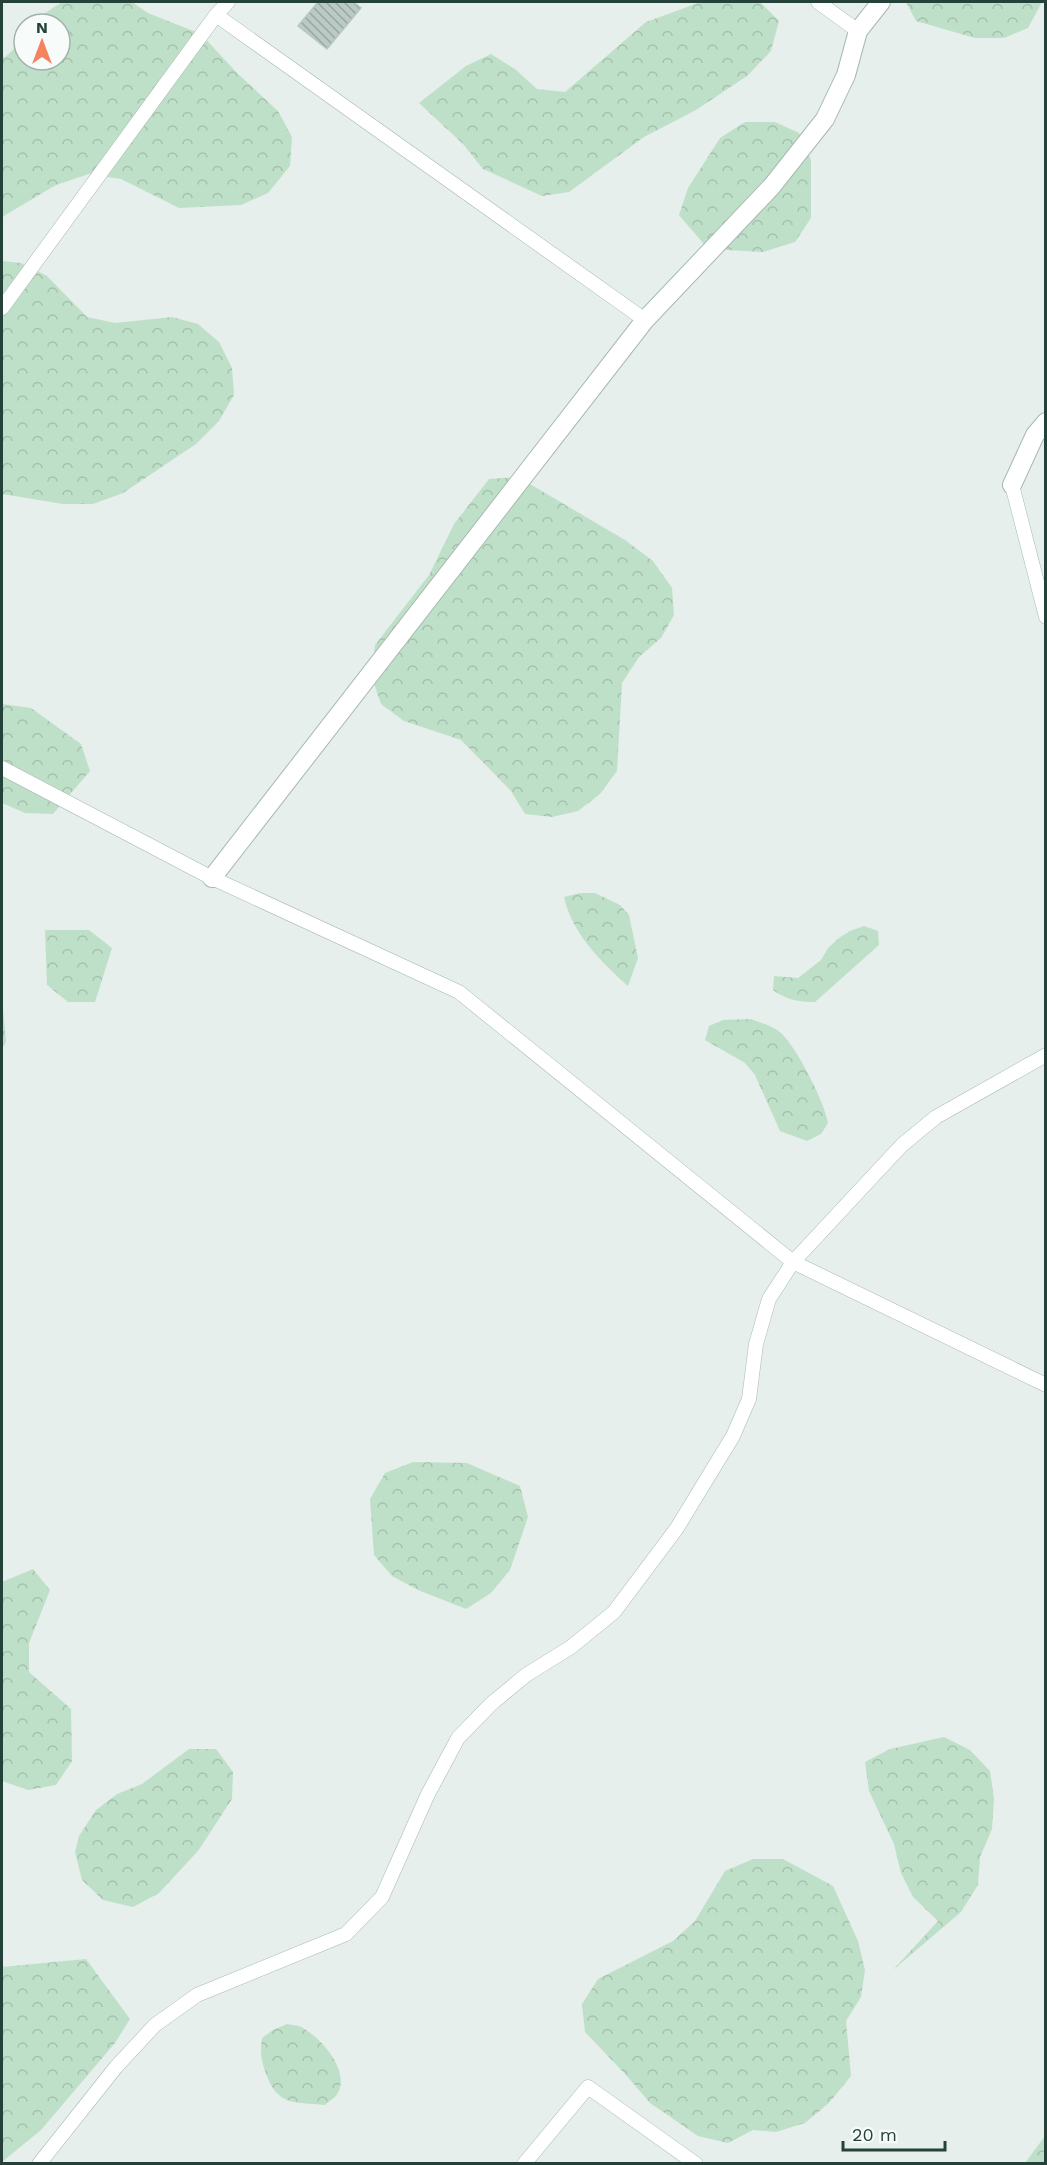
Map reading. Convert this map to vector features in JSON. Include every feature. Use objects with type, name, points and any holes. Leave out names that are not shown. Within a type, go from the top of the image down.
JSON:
[{"type":"street","points":[[212,879],[645,320],[772,186],[825,119],[846,75],[858,32],[881,2]]},
{"type":"street","points":[[1012,485],[1035,435],[1046,422]]},
{"type":"lane","points":[[2,308],[216,15],[228,2]]},
{"type":"lane","points":[[818,2],[858,32]]},
{"type":"lane","points":[[216,15],[645,320]]},
{"type":"lane","points":[[1012,485],[1046,617]]},
{"type":"lane","points":[[2,768],[212,879],[459,992],[793,1262],[1046,1385]]},
{"type":"lane","points":[[39,2163],[116,2067],[155,2025],[197,1995],[346,1934],[382,1897],[428,1794],[458,1738],[509,1689],[571,1647],[614,1612],[677,1528],[733,1436],[749,1399],[756,1344],[769,1299],[793,1262],[910,1138],[936,1117],[1046,1055]]},
{"type":"lane","points":[[524,2163],[588,2087],[696,2163]]},
{"type":"green space","points":[[62,2],[132,2],[148,13],[201,34],[237,73],[278,111],[292,137],[290,166],[268,193],[241,205],[179,208],[121,179],[89,174],[56,185],[2,217],[2,57],[12,51],[12,72],[72,72],[72,12],[47,12]]},
{"type":"green space","points":[[701,2],[760,2],[779,21],[771,51],[747,76],[696,110],[644,137],[569,192],[542,196],[483,169],[463,144],[419,103],[466,66],[491,54],[515,69],[537,89],[565,92],[646,22]]},
{"type":"green space","points":[[906,2],[1042,2],[1028,28],[1004,38],[975,38],[916,21]]},
{"type":"green space","points":[[745,122],[775,122],[799,133],[811,160],[811,218],[795,242],[763,252],[708,249],[679,215],[688,188],[720,138]]},
{"type":"green space","points":[[2,261],[21,263],[47,276],[87,317],[115,323],[172,317],[198,324],[219,342],[232,368],[234,395],[219,421],[196,444],[123,493],[93,504],[63,504],[2,494]]},
{"type":"green space","points":[[518,477],[625,540],[653,561],[672,588],[674,615],[661,638],[639,657],[622,683],[617,771],[600,794],[578,811],[552,817],[525,814],[511,791],[461,740],[404,721],[381,704],[371,675],[375,645],[429,575],[454,524],[489,479]]},
{"type":"green space","points":[[2,704],[31,708],[81,744],[90,771],[53,814],[25,813],[2,803]]},
{"type":"green space","points":[[580,893],[595,893],[620,905],[629,915],[638,958],[628,986],[598,957],[574,923],[564,897]]},
{"type":"green space","points":[[864,926],[878,931],[879,945],[815,1002],[793,1000],[773,990],[774,976],[798,978],[821,960],[828,948],[839,938]]},
{"type":"green space","points":[[45,930],[89,930],[112,948],[95,1002],[68,1002],[47,985]]},
{"type":"green space","points":[[2,997],[6,1042],[2,1049]]},
{"type":"green space","points":[[751,1019],[781,1033],[802,1062],[816,1089],[828,1123],[821,1134],[807,1141],[780,1131],[755,1075],[745,1063],[705,1040],[709,1026],[723,1020]]},
{"type":"green space","points":[[413,1462],[467,1463],[520,1486],[528,1517],[510,1570],[491,1593],[466,1609],[418,1590],[392,1576],[374,1555],[370,1499],[385,1473]]},
{"type":"green space","points":[[33,1569],[50,1590],[29,1643],[29,1672],[71,1709],[72,1761],[56,1785],[28,1790],[2,1781],[2,1582]]},
{"type":"green space","points":[[944,1737],[970,1750],[990,1771],[994,1799],[992,1829],[980,1857],[978,1885],[961,1912],[893,1970],[938,1921],[913,1897],[901,1873],[894,1844],[869,1791],[865,1762],[890,1749]]},
{"type":"green space","points":[[189,1749],[216,1749],[233,1772],[232,1799],[198,1851],[159,1893],[133,1907],[103,1900],[82,1880],[75,1852],[79,1836],[96,1810],[117,1794],[142,1784]]},
{"type":"green space","points":[[753,1859],[783,1859],[833,1886],[858,1941],[865,1970],[861,1997],[846,2021],[851,2076],[829,2103],[805,2123],[776,2132],[753,2130],[728,2143],[698,2136],[650,2103],[585,2032],[582,2004],[598,1979],[673,1941],[695,1921],[725,1871]]},
{"type":"green space","points":[[86,1959],[130,2019],[115,2043],[41,2130],[2,2162],[2,1967]]},
{"type":"green space","points":[[287,2024],[296,2025],[309,2032],[325,2047],[338,2067],[341,2077],[340,2087],[336,2096],[325,2105],[287,2100],[275,2091],[270,2082],[262,2058],[262,2038]]},
{"type":"green space","points":[[1045,2136],[1045,2163],[1025,2163]]},
{"type":"building","points":[[318,2],[353,2],[361,8],[327,49],[298,26]]}]
